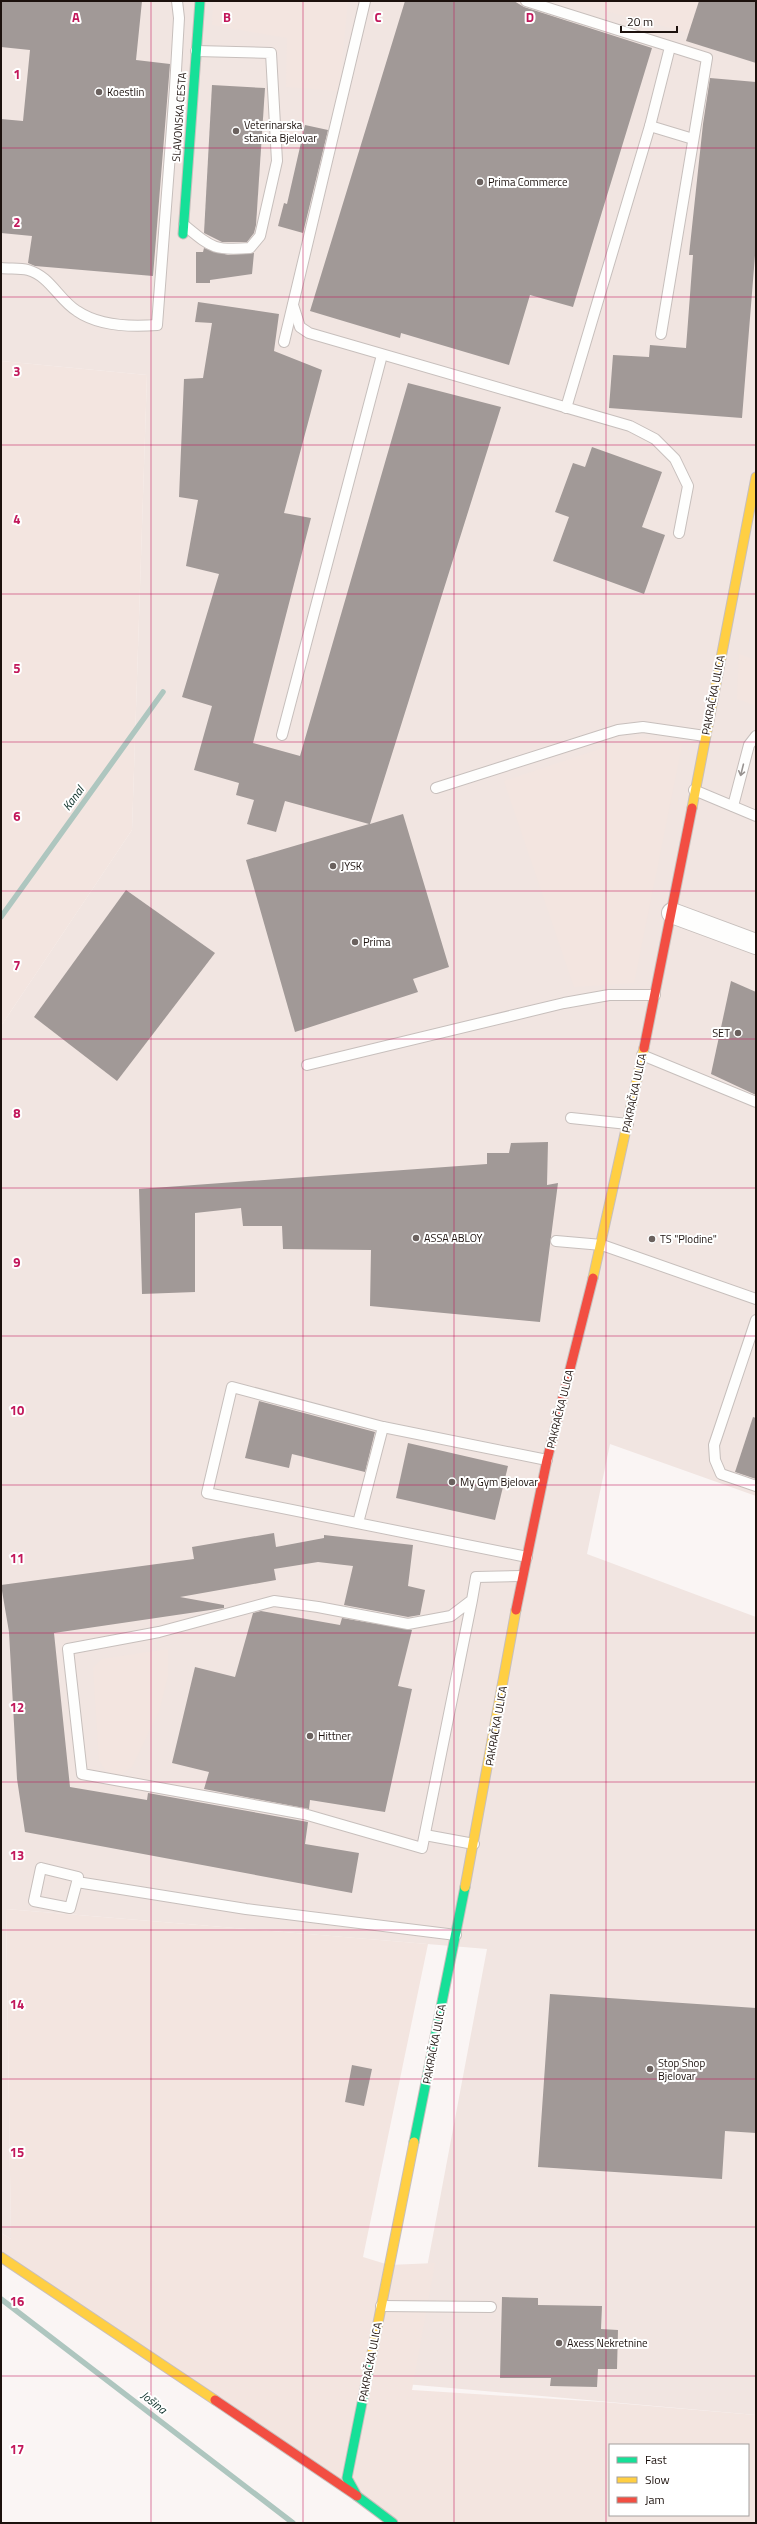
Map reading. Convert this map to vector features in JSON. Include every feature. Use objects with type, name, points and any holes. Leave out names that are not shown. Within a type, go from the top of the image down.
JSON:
[{"type":"street","name":"SLAVONSKA CESTA","points":[[184,230],[200,1]]},
{"type":"street","name":"PAKRAČKA ULICA","points":[[393,2523],[357,2496],[347,2478],[474,1844],[522,1576],[547,1460],[602,1245],[628,1124],[672,913],[705,736],[752,516],[756,477]]},
{"type":"street","points":[[672,913],[756,944]]},
{"type":"street","points":[[1,2257],[357,2496]]},
{"type":"lane","points":[[1,268],[29,270],[49,282],[77,311],[99,320],[119,325],[157,325],[175,88],[179,18],[177,1]]},
{"type":"lane","points":[[284,342],[365,1]]},
{"type":"lane","points":[[526,1],[707,58],[661,334]]},
{"type":"lane","points":[[566,408],[650,126],[670,47]]},
{"type":"lane","points":[[184,230],[205,243],[224,250],[250,248],[260,236],[277,161],[271,53],[196,51]]},
{"type":"lane","points":[[650,126],[693,140]]},
{"type":"lane","points":[[293,305],[300,328],[309,334],[630,426],[654,439],[675,458],[688,486],[679,533]]},
{"type":"lane","points":[[282,735],[382,355]]},
{"type":"lane","points":[[436,788],[618,730],[642,727],[705,736]]},
{"type":"lane","points":[[733,806],[749,745],[756,736]]},
{"type":"lane","points":[[694,790],[756,816]]},
{"type":"lane","points":[[307,1065],[564,1003],[609,995],[655,995]]},
{"type":"lane","points":[[642,1054],[756,1102]]},
{"type":"lane","points":[[571,1118],[628,1124]]},
{"type":"lane","points":[[556,1241],[602,1245],[756,1299]]},
{"type":"lane","points":[[756,1320],[714,1445],[715,1460],[721,1474],[756,1486]]},
{"type":"lane","points":[[526,1557],[208,1493],[232,1386],[383,1427],[547,1460]]},
{"type":"lane","points":[[358,1523],[383,1427]]},
{"type":"lane","points":[[472,1600],[451,1616],[408,1624],[318,1607],[274,1601],[158,1632],[68,1649],[82,1774],[304,1814],[422,1848],[472,1600],[476,1577],[522,1576]]},
{"type":"lane","points":[[425,1835],[474,1844]]},
{"type":"lane","points":[[41,1868],[78,1877],[77,1882],[70,1908],[34,1900],[41,1868]]},
{"type":"lane","points":[[77,1882],[246,1909],[456,1935]]},
{"type":"lane","points":[[381,2306],[491,2307]]},
{"type":"shaded area","points":[[1,1],[756,1],[756,1496],[610,1444],[587,1554],[756,1617],[756,2415],[405,2384],[487,1949],[6,1909],[11,2239],[1,2233],[1,1026],[132,830],[147,375],[1,361]]},
{"type":"shaded area","points":[[213,1],[348,1],[339,91],[286,87],[287,38],[212,25]]},
{"type":"shaded area","points":[[567,1],[699,1],[689,33]]},
{"type":"shaded area","points":[[1,361],[147,375],[132,830],[1,1026]]},
{"type":"shaded area","points":[[739,654],[756,660],[756,706],[737,699]]},
{"type":"shaded area","points":[[638,736],[682,745],[634,983],[574,987],[504,781]]},
{"type":"shaded area","points":[[168,1649],[168,1676],[159,1711],[132,1767],[118,1776],[105,1770],[99,1760],[93,1668],[102,1659]]},
{"type":"shaded area","points":[[6,1909],[428,1944],[363,2257],[389,2265],[435,2263],[412,2390],[603,2402],[756,2415],[756,2523],[397,2523],[1,2257],[1,2233],[11,2239]]},
{"type":"building","name":"Koestlin","points":[[1,1],[142,1],[136,60],[170,64],[153,276],[35,266],[28,263],[32,236],[1,233],[1,119],[23,121],[30,50],[1,47]]},
{"type":"building","name":"Prima Commerce","points":[[405,1],[514,1],[524,7],[652,48],[573,307],[530,295],[509,365],[401,333],[400,338],[310,311]]},
{"type":"building","points":[[699,1],[756,1],[756,63],[686,41]]},
{"type":"building","points":[[710,78],[756,82],[756,243],[742,418],[609,408],[613,355],[649,357],[650,345],[686,348],[693,255],[689,255],[703,124]]},
{"type":"building","name":"Veterinarska stanica Bjelovar","points":[[212,85],[265,88],[256,225],[254,233],[247,242],[222,242],[204,233]]},
{"type":"building","points":[[305,125],[328,130],[303,233],[278,226],[284,203],[287,204]]},
{"type":"building","points":[[204,248],[228,255],[254,253],[252,274],[210,280],[210,283],[196,283],[196,252],[203,252]]},
{"type":"building","points":[[198,302],[279,314],[274,351],[322,370],[284,513],[311,518],[253,743],[300,756],[408,383],[501,407],[370,824],[403,814],[449,967],[413,979],[418,992],[295,1032],[246,860],[369,824],[285,801],[276,832],[247,824],[254,800],[236,795],[239,783],[194,770],[212,706],[182,697],[219,574],[186,566],[198,500],[179,497],[184,379],[203,378],[212,323],[195,322]]},
{"type":"building","points":[[592,447],[662,472],[642,527],[665,535],[644,594],[553,561],[569,517],[555,512],[573,463],[585,467]]},
{"type":"building","points":[[126,890],[215,953],[117,1081],[34,1017]]},
{"type":"building","name":"SET","points":[[731,981],[756,992],[756,1095],[711,1074]]},
{"type":"building","name":"ASSA ABLOY","points":[[548,1142],[547,1185],[558,1183],[540,1322],[370,1306],[371,1250],[283,1249],[282,1226],[243,1226],[241,1208],[195,1213],[195,1292],[142,1294],[139,1189],[487,1164],[487,1153],[509,1153],[511,1143]]},
{"type":"building","points":[[259,1401],[375,1432],[365,1472],[292,1454],[289,1468],[245,1458]]},
{"type":"building","points":[[753,1417],[756,1418],[756,1479],[735,1472]]},
{"type":"building","name":"My Gym Bjelovar","points":[[408,1443],[508,1466],[495,1520],[396,1498]]},
{"type":"building","points":[[274,1533],[276,1547],[324,1538],[324,1535],[413,1545],[408,1586],[425,1590],[420,1615],[408,1617],[344,1605],[353,1566],[318,1562],[274,1569],[276,1580],[180,1597],[224,1605],[224,1608],[54,1633],[70,1787],[147,1800],[148,1793],[308,1822],[305,1844],[359,1853],[352,1893],[25,1832],[17,1779],[9,1632],[1,1585],[194,1559],[192,1547]]},
{"type":"building","name":"Hittner","points":[[261,1611],[340,1625],[342,1618],[412,1630],[398,1686],[412,1689],[385,1812],[310,1800],[309,1809],[204,1789],[209,1772],[172,1763],[195,1667],[235,1677],[253,1613]]},
{"type":"building","name":"Stop Shop Bjelovar","points":[[550,1994],[756,2008],[756,2133],[725,2131],[722,2179],[538,2167]]},
{"type":"building","points":[[352,2065],[372,2069],[364,2106],[345,2102]]},
{"type":"building","name":"Axess Nekretnine","points":[[502,2297],[538,2298],[538,2305],[602,2306],[601,2329],[618,2330],[617,2369],[598,2369],[597,2387],[550,2386],[551,2378],[500,2378]]},
{"type":"waterway","name":"Kanal","points":[[1,917],[163,692]]},
{"type":"waterway","name":"Jošina","points":[[1,2299],[293,2523]]},
{"type":"traffic: fast","points":[[183,234],[200,1]]},
{"type":"traffic: fast","points":[[414,2142],[465,1887]]},
{"type":"traffic: fast","points":[[371,2358],[347,2478],[357,2496],[393,2523]]},
{"type":"traffic: slow","points":[[692,808],[756,477]]},
{"type":"traffic: slow","points":[[593,1278],[644,1048]]},
{"type":"traffic: slow","points":[[465,1887],[516,1610]]},
{"type":"traffic: slow","points":[[371,2358],[414,2142]]},
{"type":"traffic: slow","points":[[1,2257],[215,2400]]},
{"type":"traffic: jam","points":[[644,1048],[692,808]]},
{"type":"traffic: jam","points":[[516,1610],[547,1460],[593,1278]]},
{"type":"traffic: jam","points":[[215,2400],[357,2496]]},
{"type":"place","name":"Koestlin","points":[[99,92]]},
{"type":"place","name":"Veterinarska stanica Bjelovar","points":[[236,131]]},
{"type":"place","name":"Prima Commerce","points":[[480,182]]},
{"type":"place","name":"JYSK","points":[[333,866]]},
{"type":"place","name":"Prima","points":[[355,942]]},
{"type":"place","name":"SET","points":[[738,1033]]},
{"type":"place","name":"ASSA ABLOY","points":[[416,1238]]},
{"type":"place","name":"TS \"Plodine\"","points":[[652,1239]]},
{"type":"place","name":"My Gym Bjelovar","points":[[452,1482]]},
{"type":"place","name":"Hittner","points":[[310,1736]]},
{"type":"place","name":"Stop Shop Bjelovar","points":[[650,2069]]},
{"type":"place","name":"Axess Nekretnine","points":[[559,2343]]}]
